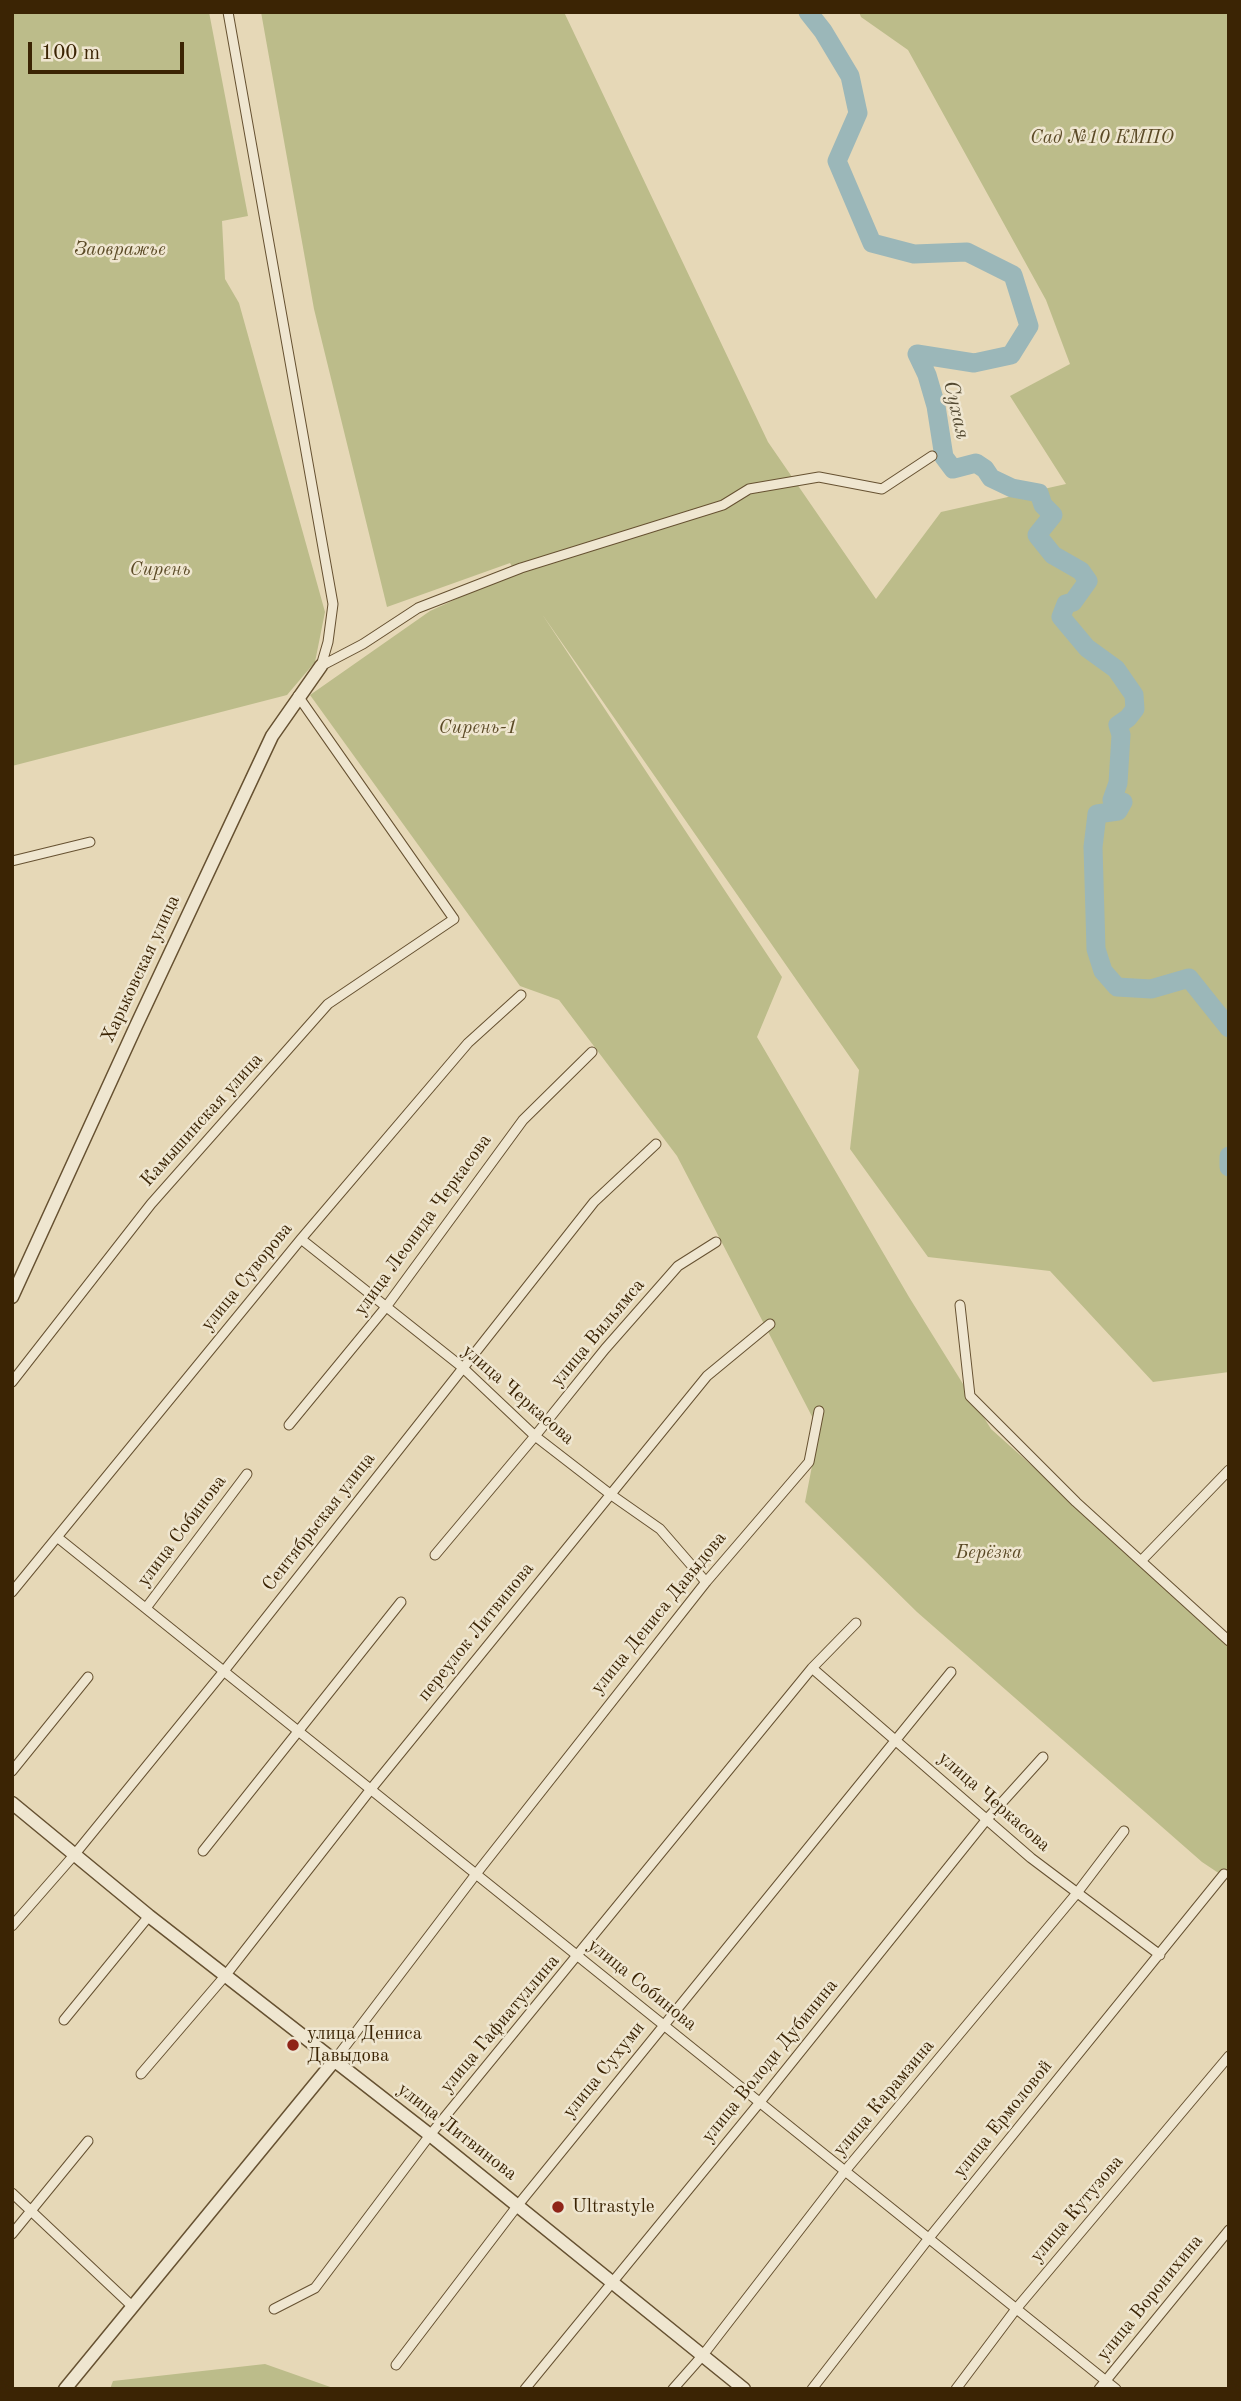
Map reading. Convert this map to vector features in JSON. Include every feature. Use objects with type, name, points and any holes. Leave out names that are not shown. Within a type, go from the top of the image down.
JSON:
[{"type":"street","points":[[228,12],[333,604],[328,642],[321,666]]},
{"type":"street","points":[[321,666],[362,644],[418,608],[521,568],[723,505],[750,489],[819,477],[882,489],[932,456]]},
{"type":"street","name":"Харьковская улица","points":[[12,1297],[265,751],[298,696],[321,666]]},
{"type":"street","name":"Камышинская улица","points":[[12,1382],[151,1204],[328,1004],[454,919],[298,696]]},
{"type":"street","points":[[12,861],[90,842]]},
{"type":"street","name":"улица Суворова","points":[[12,1592],[301,1239],[468,1043],[520,995]]},
{"type":"street","name":"улица Леонида Черкасова","points":[[289,1425],[386,1307],[523,1120],[592,1052]]},
{"type":"street","name":"Сентябрьская улица","points":[[12,1926],[75,1854],[224,1671],[461,1367],[594,1202],[656,1143]]},
{"type":"street","name":"улица Черкасова","points":[[301,1239],[461,1367],[535,1436],[660,1529],[706,1582]]},
{"type":"street","name":"улица Вильямса","points":[[435,1555],[605,1349],[678,1266],[716,1242]]},
{"type":"street","points":[[960,1306],[971,1396],[1076,1502],[1229,1641]]},
{"type":"street","name":"переулок Литвинова","points":[[141,2074],[225,1976],[371,1789],[707,1376],[770,1324]]},
{"type":"street","name":"улица Дениса Давыдова","points":[[65,2389],[334,2061],[476,1874],[706,1582],[809,1462],[819,1411]]},
{"type":"street","points":[[1141,1562],[1229,1470]]},
{"type":"street","name":"улица Собинова","points":[[146,1608],[247,1474]]},
{"type":"street","name":"улица Собинова","points":[[57,1537],[1116,2389]]},
{"type":"street","points":[[203,1851],[401,1602]]},
{"type":"street","name":"улица Гафиатуллина","points":[[274,2309],[315,2288],[430,2135],[812,1668],[856,1623]]},
{"type":"street","name":"улица Черкасова","points":[[812,1668],[1031,1858],[1160,1955]]},
{"type":"street","name":"улица Сухуми","points":[[396,2365],[518,2204],[951,1672]]},
{"type":"street","points":[[12,1771],[88,1677]]},
{"type":"street","name":"улица Володи Дубинина","points":[[525,2389],[987,1819],[1043,1757]]},
{"type":"street","name":"улица Литвинова","points":[[12,1803],[149,1916],[518,2204],[744,2389]]},
{"type":"street","name":"улица Карамзина","points":[[673,2389],[703,2355],[845,2171],[1077,1893],[1124,1831]]},
{"type":"street","name":"улица Ермоловой","points":[[812,2389],[929,2238],[1224,1874]]},
{"type":"street","points":[[64,2020],[149,1916]]},
{"type":"street","name":"улица Кутузова","points":[[956,2389],[1016,2309],[1229,2056]]},
{"type":"street","points":[[12,2234],[88,2141]]},
{"type":"street","points":[[12,2193],[133,2307]]},
{"type":"street","name":"улица Воронихина","points":[[1098,2389],[1229,2230]]},
{"type":"green space","name":"Сирень","points":[[12,12],[209,12],[248,216],[222,221],[225,279],[239,303],[325,612],[315,662],[287,695],[12,766]]},
{"type":"green space","points":[[261,12],[564,12],[768,442],[876,599],[941,512],[1066,484],[1010,396],[1070,364],[1046,300],[908,50],[861,17],[859,12],[1229,12],[1229,1372],[1153,1382],[1050,1271],[928,1257],[850,1149],[859,1070],[542,614],[782,977],[757,1037],[909,1297],[991,1429],[1229,1642],[1229,1880],[1202,1862],[917,1612],[805,1502],[819,1430],[677,1156],[559,1000],[520,986],[310,695],[430,611],[515,572],[510,563],[387,607],[314,309]]},
{"type":"green space","points":[[265,2364],[336,2389],[110,2389],[113,2381]]},
{"type":"waterway","name":"Сухая","points":[[808,12],[823,31],[850,76],[858,113],[837,161],[872,243],[914,254],[967,252],[1013,275],[1029,326],[1011,355],[974,363],[917,354],[927,375],[936,406],[944,457],[953,469],[976,463],[985,469],[991,478],[1012,488],[1039,493],[1043,505],[1053,515],[1037,535],[1053,555],[1081,571],[1088,581],[1073,602],[1066,604],[1061,617],[1087,648],[1116,669],[1134,695],[1135,709],[1118,725],[1121,735],[1118,783],[1112,800],[1123,802],[1118,811],[1097,814],[1093,847],[1096,949],[1103,971],[1117,987],[1151,989],[1189,978],[1229,1028]]},
{"type":"waterway","name":"Сухая","points":[[1229,1156],[1229,1167]]},
{"type":"place","name":"улица Дениса Давыдова","points":[[293,2045]]},
{"type":"place","name":"Ultrastyle","points":[[558,2207]]},
{"type":"park label","name":"Сад №10 КМПО","points":[[1102,138]]},
{"type":"park label","name":"Заовражье","points":[[120,250]]},
{"type":"park label","name":"Сирень-1","points":[[478,728]]},
{"type":"park label","name":"Берёзка","points":[[989,1553]]}]
